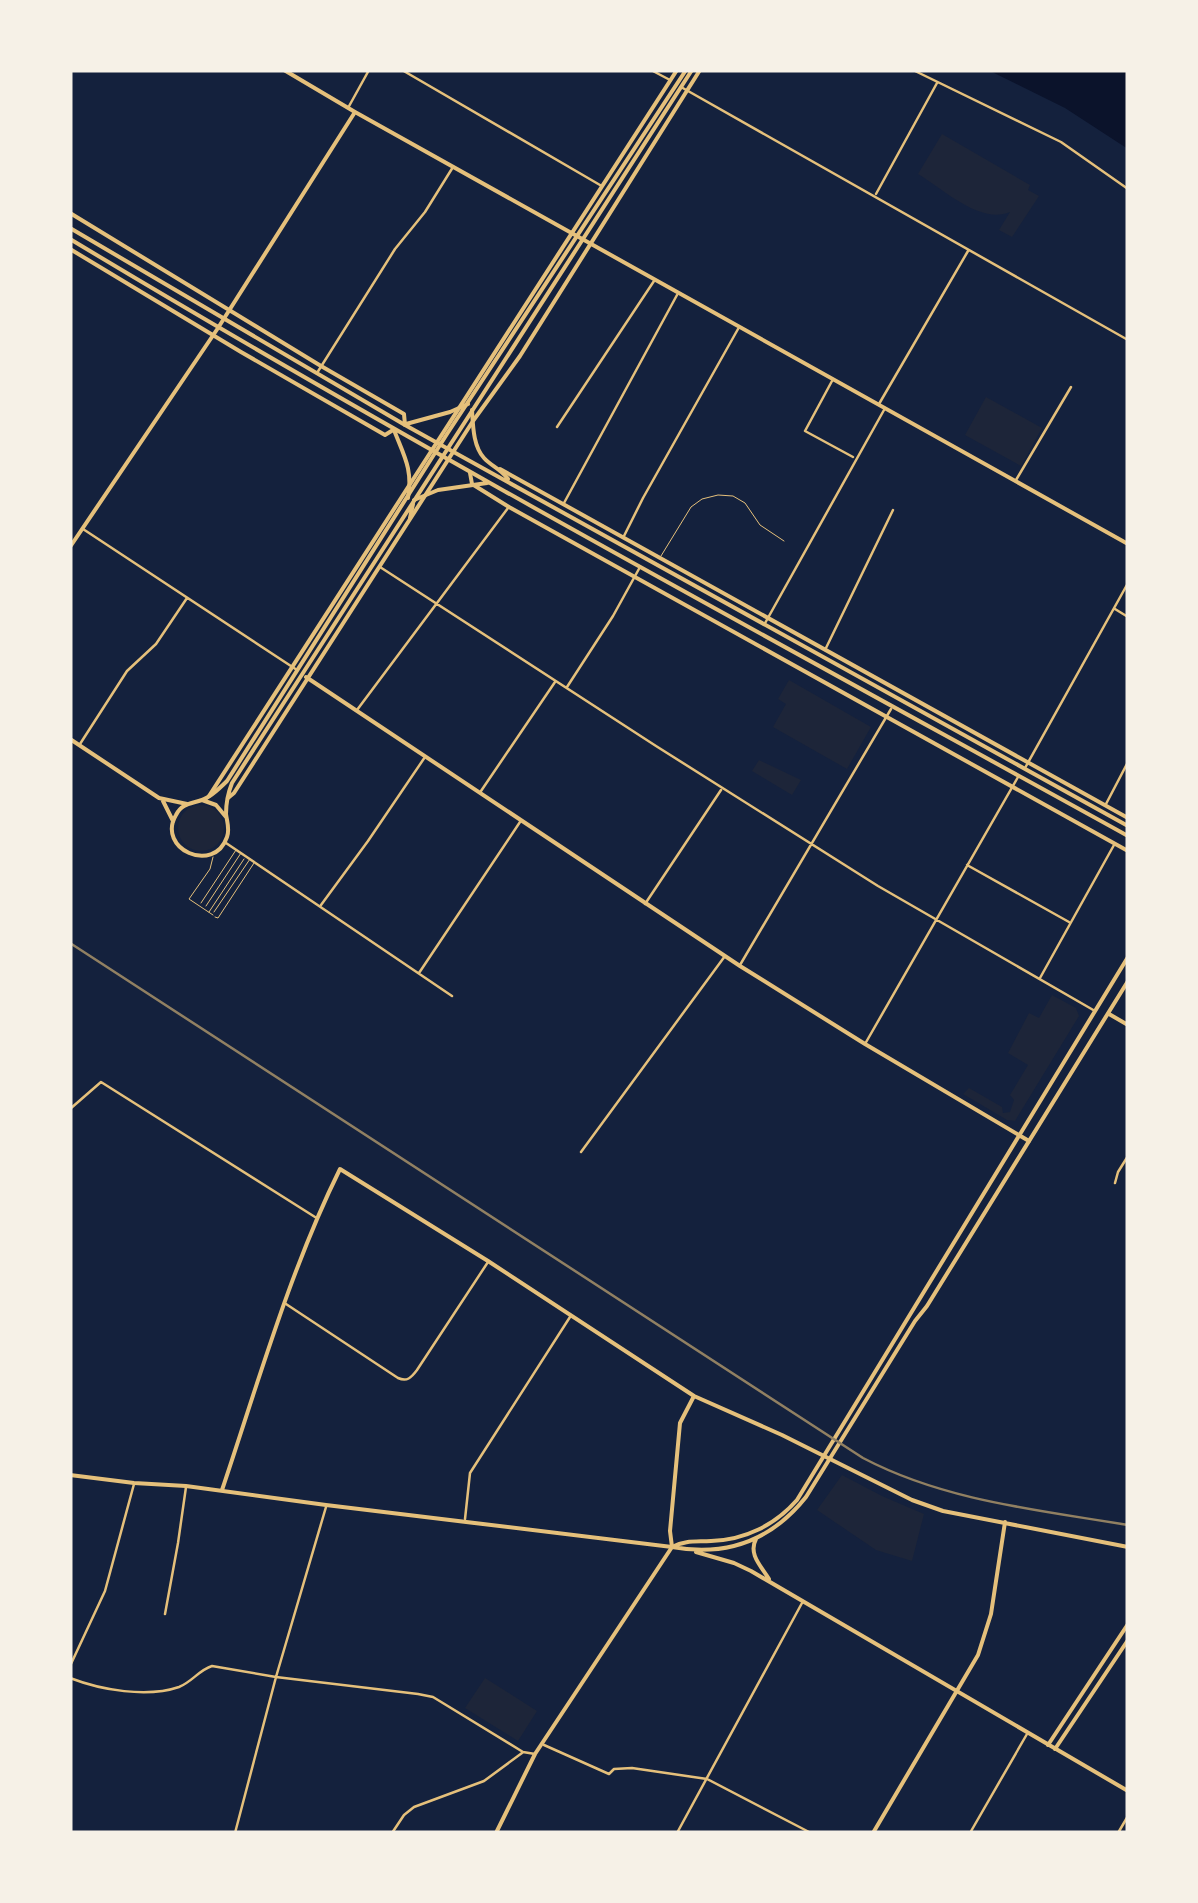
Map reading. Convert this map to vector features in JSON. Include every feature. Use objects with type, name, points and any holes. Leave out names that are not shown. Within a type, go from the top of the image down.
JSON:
[{"type":"street","points":[[284,70],[1128,544]]},
{"type":"street","points":[[348,108],[369,70]]},
{"type":"street","points":[[402,70],[602,186]]},
{"type":"street","points":[[652,70],[1128,340]]},
{"type":"street","points":[[439,443],[456,410],[677,70]]},
{"type":"street","points":[[683,88],[689,70]]},
{"type":"street","points":[[451,450],[472,410],[683,88],[700,70]]},
{"type":"street","points":[[913,70],[1061,142],[1128,190]]},
{"type":"street","points":[[874,196],[938,82]]},
{"type":"street","points":[[70,547],[214,335],[354,112]]},
{"type":"street","points":[[316,374],[395,249],[453,167]]},
{"type":"street","points":[[70,214],[404,414],[405,424]]},
{"type":"street","points":[[70,228],[316,374],[656,566],[1128,818]]},
{"type":"street","points":[[70,239],[445,459],[1128,836]]},
{"type":"street","points":[[187,804],[176,814],[173,836],[184,852],[198,857],[213,854],[225,842],[232,783],[410,483],[584,240]]},
{"type":"street","points":[[300,672],[520,356],[584,240]]},
{"type":"street","points":[[70,249],[386,435],[394,430]]},
{"type":"street","points":[[764,625],[969,250]]},
{"type":"street","points":[[557,426],[655,280]]},
{"type":"street","points":[[563,505],[678,293]]},
{"type":"street","points":[[624,538],[739,327]]},
{"type":"street","points":[[832,380],[805,431],[856,459]]},
{"type":"street","points":[[1015,482],[1071,387]]},
{"type":"street","points":[[405,424],[468,404]]},
{"type":"street","points":[[472,410],[484,459],[1128,826]]},
{"type":"street","points":[[394,430],[405,452],[410,518]]},
{"type":"street","points":[[377,565],[433,452]]},
{"type":"street","points":[[159,798],[187,804],[209,796],[227,781],[411,499],[445,459]]},
{"type":"street","points":[[500,469],[511,483]]},
{"type":"street","points":[[470,473],[472,484],[508,507],[1128,852]]},
{"type":"street","points":[[411,499],[488,483]]},
{"type":"street","points":[[356,710],[508,507]]},
{"type":"street","points":[[825,650],[893,510]]},
{"type":"street","points":[[82,528],[740,966],[1029,1141]]},
{"type":"street","points":[[656,566],[660,557]]},
{"type":"street","points":[[377,565],[722,788],[935,920],[1096,1011]]},
{"type":"street","points":[[566,688],[640,567]]},
{"type":"street","points":[[1026,766],[1128,583]]},
{"type":"street","points":[[79,745],[122,678],[153,648],[187,598]]},
{"type":"street","points":[[1114,609],[1128,616]]},
{"type":"street","points":[[480,793],[556,681]]},
{"type":"street","points":[[740,966],[892,706]]},
{"type":"street","points":[[70,739],[159,798],[173,822]]},
{"type":"street","points":[[320,907],[425,757]]},
{"type":"street","points":[[1106,806],[1128,762]]},
{"type":"street","points":[[865,1044],[1019,776]]},
{"type":"street","points":[[646,904],[722,788]]},
{"type":"street","points":[[202,800],[216,805],[226,816]]},
{"type":"street","points":[[418,974],[521,820]]},
{"type":"street","points":[[225,842],[452,996]]},
{"type":"street","points":[[1039,980],[1114,844]]},
{"type":"street","points":[[966,865],[1070,923]]},
{"type":"street","points":[[581,1152],[725,956]]},
{"type":"street","points":[[496,1833],[535,1754],[672,1547],[685,1540],[713,1542],[758,1531],[778,1519],[804,1490],[1128,957]]},
{"type":"street","points":[[692,1552],[756,1539],[780,1524],[806,1497],[1128,981]]},
{"type":"street","points":[[1108,1014],[1128,1025]]},
{"type":"street","points":[[70,1108],[101,1082],[317,1218]]},
{"type":"street","points":[[1115,1183],[1128,1156]]},
{"type":"street","points":[[222,1491],[285,1303],[340,1169],[694,1396],[912,1500],[943,1510],[1128,1548]]},
{"type":"street","points":[[970,1216],[979,1221]]},
{"type":"street","points":[[285,1303],[405,1380],[413,1376],[488,1261]]},
{"type":"street","points":[[464,1520],[470,1472],[571,1315]]},
{"type":"street","points":[[672,1547],[680,1423],[694,1396]]},
{"type":"street","points":[[70,1475],[672,1547],[734,1562],[1128,1791]]},
{"type":"street","points":[[70,1666],[105,1591],[134,1483]]},
{"type":"street","points":[[164,1614],[186,1486]]},
{"type":"street","points":[[235,1833],[326,1505]]},
{"type":"street","points":[[873,1833],[958,1692],[985,1638],[1005,1522]]},
{"type":"street","points":[[756,1539],[754,1555],[770,1582]]},
{"type":"street","points":[[678,1833],[803,1602]]},
{"type":"street","points":[[1048,1744],[1128,1624]]},
{"type":"street","points":[[1055,1749],[1128,1640]]},
{"type":"street","points":[[70,1678],[122,1692],[174,1688],[212,1666],[433,1697],[524,1752],[535,1754]]},
{"type":"street","points":[[970,1833],[1028,1732]]},
{"type":"street","points":[[542,1744],[610,1774],[632,1768],[706,1779],[811,1833]]},
{"type":"street","points":[[392,1833],[414,1806],[484,1781],[524,1752]]},
{"type":"street","points":[[1118,1833],[1128,1816]]},
{"type":"lane","points":[[660,557],[691,507],[718,495],[746,502],[760,526],[784,540]]},
{"type":"lane","points":[[199,906],[238,851]]},
{"type":"lane","points":[[204,909],[238,851]]},
{"type":"lane","points":[[213,854],[210,868],[189,899],[218,918],[250,859]]},
{"type":"lane","points":[[210,913],[250,859]]},
{"type":"shaded area","points":[[988,70],[1128,70],[1128,149],[1065,108]]},
{"type":"shaded area","points":[[942,134],[1030,185],[1028,190],[1039,196],[1012,237],[999,230],[1010,212],[999,215],[975,210],[918,174]]},
{"type":"shaded area","points":[[986,397],[1042,428],[1021,466],[965,435]]},
{"type":"shaded area","points":[[789,680],[871,727],[847,769],[773,727],[786,704],[778,699]]},
{"type":"shaded area","points":[[759,760],[801,780],[792,795],[752,771]]},
{"type":"shaded area","points":[[201,805],[217,812],[224,828],[217,844],[201,851],[185,844],[178,828],[185,812]]},
{"type":"shaded area","points":[[1052,995],[1076,1008],[1079,1016],[1015,1121],[963,1094],[969,1088],[1002,1107],[1003,1113],[1010,1112],[1014,1100],[1010,1095],[1028,1065],[1008,1053],[1029,1013],[1039,1018]]},
{"type":"shaded area","points":[[842,1475],[924,1514],[912,1561],[876,1550],[817,1510]]},
{"type":"shaded area","points":[[485,1678],[537,1711],[518,1741],[465,1708]]},
{"type":"railway","points":[[70,943],[863,1458],[894,1473],[959,1494],[1128,1525]]}]
